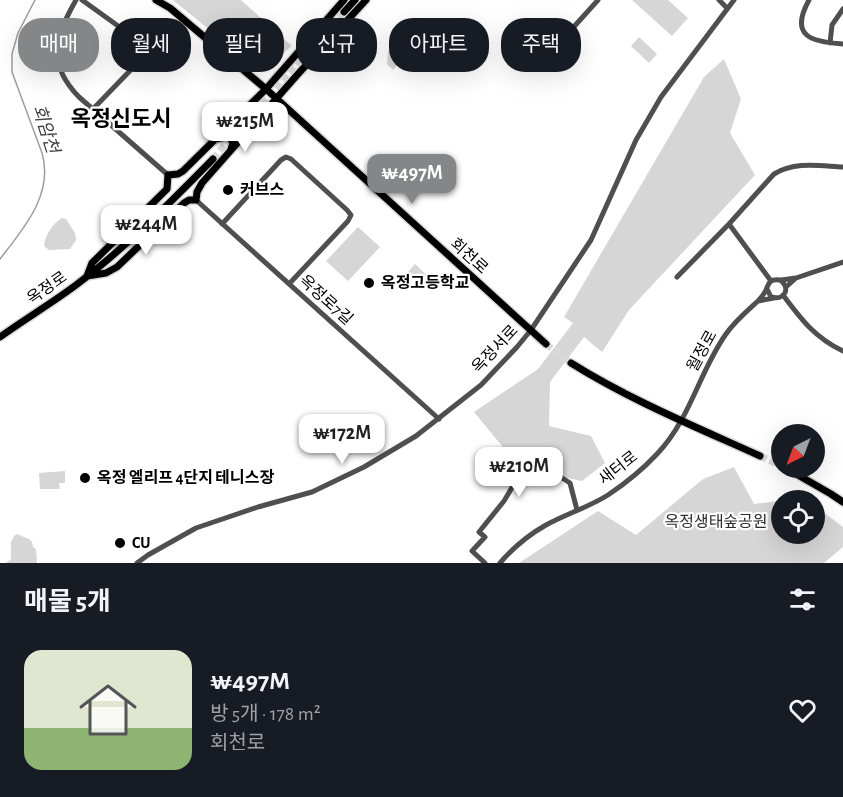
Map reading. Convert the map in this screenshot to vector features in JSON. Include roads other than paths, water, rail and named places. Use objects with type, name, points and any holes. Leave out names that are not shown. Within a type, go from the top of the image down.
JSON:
[{"type":"main road","name":"회천로","points":[[156,0],[170,8],[266,89],[546,344]]},
{"type":"main road","points":[[328,18],[344,0]]},
{"type":"main road","points":[[344,12],[355,0]]},
{"type":"main road","points":[[350,18],[366,0]]},
{"type":"main road","points":[[87,276],[92,263],[266,89],[296,54]]},
{"type":"main road","points":[[87,276],[106,273],[117,267],[184,203],[300,72]]},
{"type":"main road","points":[[215,139],[226,136],[230,138],[233,145],[230,152]]},
{"type":"main road","name":"옥정로","points":[[1,336],[87,276],[159,213],[213,159]]},
{"type":"main road","points":[[167,189],[168,175],[183,171]]},
{"type":"main road","points":[[184,203],[196,200],[202,183]]},
{"type":"main road","points":[[571,363],[612,387],[681,421],[760,456]]},
{"type":"main road","points":[[803,478],[843,502]]},
{"type":"street","points":[[76,0],[60,33],[57,47],[63,77],[69,87],[168,175]]},
{"type":"street","points":[[82,0],[150,50],[93,109]]},
{"type":"street","points":[[581,19],[598,0]]},
{"type":"street","points":[[719,0],[727,8]]},
{"type":"street","name":"옥정서로","points":[[137,563],[196,528],[312,492],[364,467],[416,436],[481,385],[531,330],[591,240],[636,140],[661,97],[734,0]]},
{"type":"street","points":[[809,0],[801,18],[803,31],[811,38],[843,44]]},
{"type":"street","points":[[830,43],[832,25],[843,9]]},
{"type":"street","points":[[222,224],[281,160],[291,159],[351,215],[289,284]]},
{"type":"street","points":[[677,277],[774,174],[803,165],[843,167]]},
{"type":"street","name":"옥정로7길","points":[[196,200],[438,419]]},
{"type":"street","points":[[729,224],[771,281]]},
{"type":"street","points":[[774,298],[769,295],[767,289],[769,283],[774,279],[796,278],[843,262]]},
{"type":"street","points":[[783,296],[786,287],[796,278]]},
{"type":"street","points":[[780,280],[786,287]]},
{"type":"street","name":"월정로","points":[[681,421],[725,335],[767,289]]},
{"type":"street","points":[[758,301],[783,296]]},
{"type":"street","points":[[783,296],[813,332],[843,351]]},
{"type":"street","name":"새터로","points":[[500,563],[544,525],[607,495],[632,477],[658,453],[681,421]]},
{"type":"street","points":[[485,563],[472,551],[485,537],[479,532],[504,501],[517,479],[539,472],[559,476],[570,483],[577,510]]},
{"type":"waterway","name":"회암천","points":[[0,259],[27,223],[44,182],[45,168],[42,153],[12,72],[12,54],[18,33],[35,0]]},
{"type":"tunnel","points":[[213,159],[344,12]]},
{"type":"tunnel","points":[[546,344],[571,363]]},
{"type":"tunnel","points":[[760,456],[771,461]]},
{"type":"place","name":"커브스","points":[[228,190]]},
{"type":"place","name":"옥정고등학교","points":[[369,283]]},
{"type":"place","name":"옥정 엘리프 4단지 테니스장","points":[[85,478]]},
{"type":"place","name":"CU","points":[[120,543]]},
{"type":"district","name":"옥정신도시","points":[[121,119]]},
{"type":"park label","name":"옥정생태숲공원","points":[[716,522]]}]
